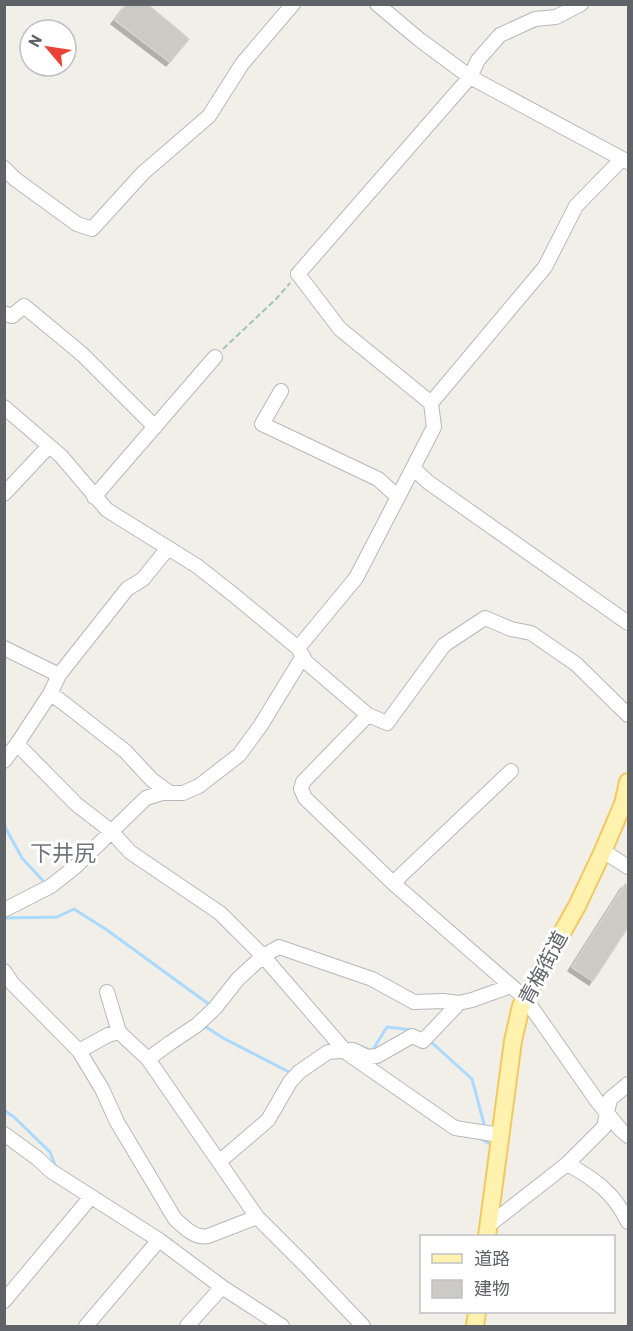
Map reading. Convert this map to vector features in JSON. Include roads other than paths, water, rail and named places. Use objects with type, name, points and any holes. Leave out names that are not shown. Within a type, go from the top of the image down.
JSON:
[{"type":"main road","name":"青梅街道","points":[[488,1231],[513,1041],[521,1006],[577,906],[623,804],[628,782]]},
{"type":"street","points":[[4,168],[76,224],[92,229],[143,173],[209,116],[242,64],[293,4]]},
{"type":"street","points":[[377,4],[470,77],[625,160],[576,206],[545,267],[431,403]]},
{"type":"street","points":[[4,910],[51,886],[75,867],[146,798],[162,793],[183,793],[200,786],[238,754],[261,725],[300,652],[356,578],[434,427],[431,403],[340,329],[298,274],[470,77],[478,60],[500,35],[535,19],[556,17],[581,4]]},
{"type":"street","points":[[4,313],[12,316],[24,306],[83,355],[155,427]]},
{"type":"street","points":[[94,497],[215,357]]},
{"type":"street","points":[[280,391],[262,424],[378,479],[398,497]]},
{"type":"street","points":[[4,407],[61,456],[106,510],[205,572],[236,596],[300,652],[306,662],[368,715],[387,723],[444,645],[485,618],[511,629],[531,633],[576,664],[628,715]]},
{"type":"street","points":[[4,494],[49,446]]},
{"type":"street","points":[[413,468],[428,482],[628,623]]},
{"type":"street","points":[[4,761],[50,694],[59,675],[127,590],[143,579],[168,548]]},
{"type":"street","points":[[4,648],[59,675]]},
{"type":"street","points":[[50,694],[125,751],[152,780],[170,793]]},
{"type":"street","points":[[368,715],[303,783],[301,789],[305,798],[393,883],[525,998],[608,1114],[628,1136]]},
{"type":"street","points":[[17,744],[76,804],[111,831],[130,852],[220,913],[263,956],[347,1053],[455,1128],[500,1135]]},
{"type":"street","points":[[393,883],[512,771]]},
{"type":"street","points":[[603,851],[628,867]]},
{"type":"street","points":[[148,1059],[198,1025],[238,979],[263,956],[279,946],[372,978],[414,1002],[459,1003],[511,986]]},
{"type":"street","points":[[4,971],[78,1051],[102,1089],[117,1122],[174,1219],[201,1238],[257,1217]]},
{"type":"street","points":[[107,992],[119,1032],[148,1059],[257,1217],[362,1326]]},
{"type":"street","points":[[219,1162],[268,1120],[290,1082],[299,1072],[328,1052],[353,1050],[367,1057],[377,1056],[412,1036],[423,1041],[459,1003]]},
{"type":"street","points":[[78,1051],[108,1035],[119,1032]]},
{"type":"street","points":[[488,1231],[567,1164],[604,1127],[610,1099],[628,1084]]},
{"type":"street","points":[[4,1134],[90,1198],[159,1240],[222,1287],[282,1326]]},
{"type":"street","points":[[567,1164],[609,1192],[627,1216]]},
{"type":"street","points":[[4,1301],[90,1198]]},
{"type":"street","points":[[86,1326],[159,1240]]},
{"type":"street","points":[[187,1326],[222,1287]]},
{"type":"waterway","points":[[4,825],[22,858],[46,884]]},
{"type":"waterway","points":[[4,918],[57,917],[74,909],[107,930],[210,1005]]},
{"type":"waterway","points":[[203,1025],[223,1038],[291,1073]]},
{"type":"waterway","points":[[362,1047],[372,1051],[387,1027],[413,1030]]},
{"type":"waterway","points":[[430,1041],[472,1079],[484,1124]]},
{"type":"waterway","points":[[4,1110],[50,1152],[56,1168]]},
{"type":"waterway","points":[[481,1139],[492,1145]]},
{"type":"district","name":"下井尻","points":[[63,853]]}]
